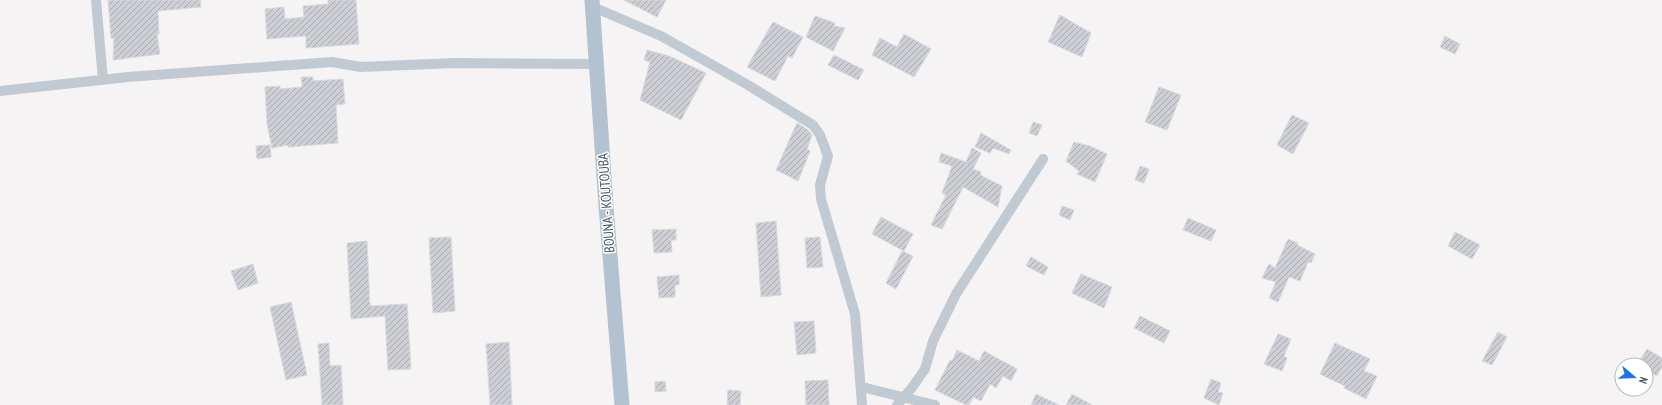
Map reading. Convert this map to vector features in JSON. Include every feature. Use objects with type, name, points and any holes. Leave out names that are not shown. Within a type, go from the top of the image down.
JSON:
[{"type":"main road","name":"BOUNA - KOUTOUBA","points":[[593,3],[606,206],[622,405]]},
{"type":"street","points":[[96,0],[103,80]]},
{"type":"street","points":[[593,3],[661,36],[741,81],[813,125],[820,135],[828,156],[820,185],[821,199],[855,314],[862,387],[862,405]]},
{"type":"street","points":[[0,91],[103,80],[332,62],[361,68],[454,63],[597,64]]},
{"type":"street","points":[[897,405],[925,368],[933,341],[956,294],[1043,160]]},
{"type":"street","points":[[862,387],[904,396],[935,405]]},
{"type":"building","points":[[108,0],[200,0],[201,7],[158,11],[159,34],[157,34],[160,54],[113,60],[114,38],[111,38]]},
{"type":"building","points":[[328,0],[356,0],[359,44],[306,48],[306,36],[267,39],[265,9],[284,7],[285,19],[304,17],[303,6],[328,4]]},
{"type":"building","points":[[624,0],[666,0],[657,17]]},
{"type":"building","points":[[1060,15],[1091,33],[1082,57],[1048,42]]},
{"type":"building","points":[[815,16],[835,23],[834,26],[845,28],[833,51],[806,37]]},
{"type":"building","points":[[773,22],[803,37],[792,58],[788,56],[775,81],[747,67]]},
{"type":"building","points":[[904,34],[931,49],[914,77],[872,55],[880,38],[897,47]]},
{"type":"building","points":[[1445,36],[1460,44],[1455,54],[1440,47]]},
{"type":"building","points":[[647,50],[669,56],[706,73],[681,120],[640,100],[650,62],[644,60]]},
{"type":"building","points":[[834,55],[864,70],[858,80],[828,65]]},
{"type":"building","points":[[301,77],[313,77],[313,81],[343,79],[345,104],[336,105],[338,143],[288,147],[288,145],[272,148],[267,123],[265,87],[280,86],[280,89],[302,87]]},
{"type":"building","points":[[1159,87],[1181,95],[1167,130],[1145,122]]},
{"type":"building","points":[[1292,115],[1309,123],[1293,154],[1277,145]]},
{"type":"building","points":[[1033,122],[1042,125],[1037,136],[1029,133]]},
{"type":"building","points":[[797,123],[808,130],[812,135],[807,149],[810,151],[798,181],[776,170]]},
{"type":"building","points":[[981,133],[1011,150],[1009,154],[993,148],[990,153],[975,147]]},
{"type":"building","points":[[1074,142],[1090,146],[1107,154],[1095,182],[1077,174],[1079,171],[1066,161]]},
{"type":"building","points":[[270,145],[271,157],[257,159],[256,146]]},
{"type":"building","points":[[972,148],[981,153],[973,169],[981,172],[980,175],[1002,186],[998,207],[963,187],[942,229],[931,225],[946,195],[942,193],[952,166],[939,162],[941,153],[966,162]]},
{"type":"building","points":[[1140,166],[1149,169],[1144,183],[1135,180]]},
{"type":"building","points":[[1062,206],[1074,210],[1070,220],[1059,215]]},
{"type":"building","points":[[881,217],[913,234],[904,251],[872,234]]},
{"type":"building","points":[[1188,218],[1216,230],[1211,241],[1183,230]]},
{"type":"building","points":[[776,221],[781,295],[761,297],[756,223]]},
{"type":"building","points":[[676,229],[676,240],[671,240],[672,252],[654,253],[652,230]]},
{"type":"building","points":[[1455,232],[1480,245],[1472,259],[1448,246]]},
{"type":"building","points":[[451,237],[455,311],[433,313],[429,238]]},
{"type":"building","points":[[820,237],[823,267],[807,268],[805,238]]},
{"type":"building","points":[[1288,239],[1298,243],[1297,245],[1315,254],[1311,263],[1308,262],[1300,281],[1289,277],[1278,302],[1269,298],[1276,282],[1262,278],[1269,264],[1275,268]]},
{"type":"building","points":[[367,241],[370,306],[407,304],[411,369],[388,370],[385,316],[351,319],[347,243]]},
{"type":"building","points":[[902,251],[913,256],[896,289],[886,283]]},
{"type":"building","points":[[1031,257],[1048,267],[1044,275],[1026,266]]},
{"type":"building","points":[[253,264],[258,283],[238,290],[231,271]]},
{"type":"building","points":[[1081,274],[1112,287],[1104,308],[1072,293]]},
{"type":"building","points":[[679,275],[679,285],[675,285],[675,297],[659,298],[657,277]]},
{"type":"building","points":[[291,302],[307,375],[286,380],[270,307]]},
{"type":"building","points":[[1140,316],[1170,331],[1164,343],[1134,328]]},
{"type":"building","points":[[814,321],[816,353],[797,355],[794,322]]},
{"type":"building","points":[[1498,332],[1507,337],[1492,365],[1482,361]]},
{"type":"building","points":[[1278,334],[1291,339],[1284,356],[1287,358],[1282,371],[1264,364]]},
{"type":"building","points":[[509,342],[512,405],[490,405],[486,344]]},
{"type":"building","points":[[329,343],[330,366],[341,365],[343,405],[322,405],[318,344]]},
{"type":"building","points":[[1335,343],[1370,359],[1364,371],[1377,376],[1366,399],[1344,388],[1345,386],[1320,374]]},
{"type":"building","points":[[1647,349],[1662,358],[1662,367],[1657,376],[1654,374],[1654,357],[1642,357]]},
{"type":"building","points":[[957,350],[979,361],[984,351],[1017,369],[1011,381],[1003,376],[996,388],[990,384],[981,401],[973,397],[969,405],[966,405],[935,390],[950,360],[952,361]]},
{"type":"building","points":[[1211,379],[1221,383],[1218,392],[1223,393],[1219,405],[1204,398]]},
{"type":"building","points":[[828,380],[829,405],[806,405],[805,381]]},
{"type":"building","points":[[665,381],[666,391],[655,392],[655,382]]},
{"type":"building","points":[[728,390],[741,391],[740,405],[727,405]]},
{"type":"building","points":[[1036,394],[1059,405],[1031,405]]},
{"type":"building","points":[[1072,394],[1092,405],[1066,405]]}]
